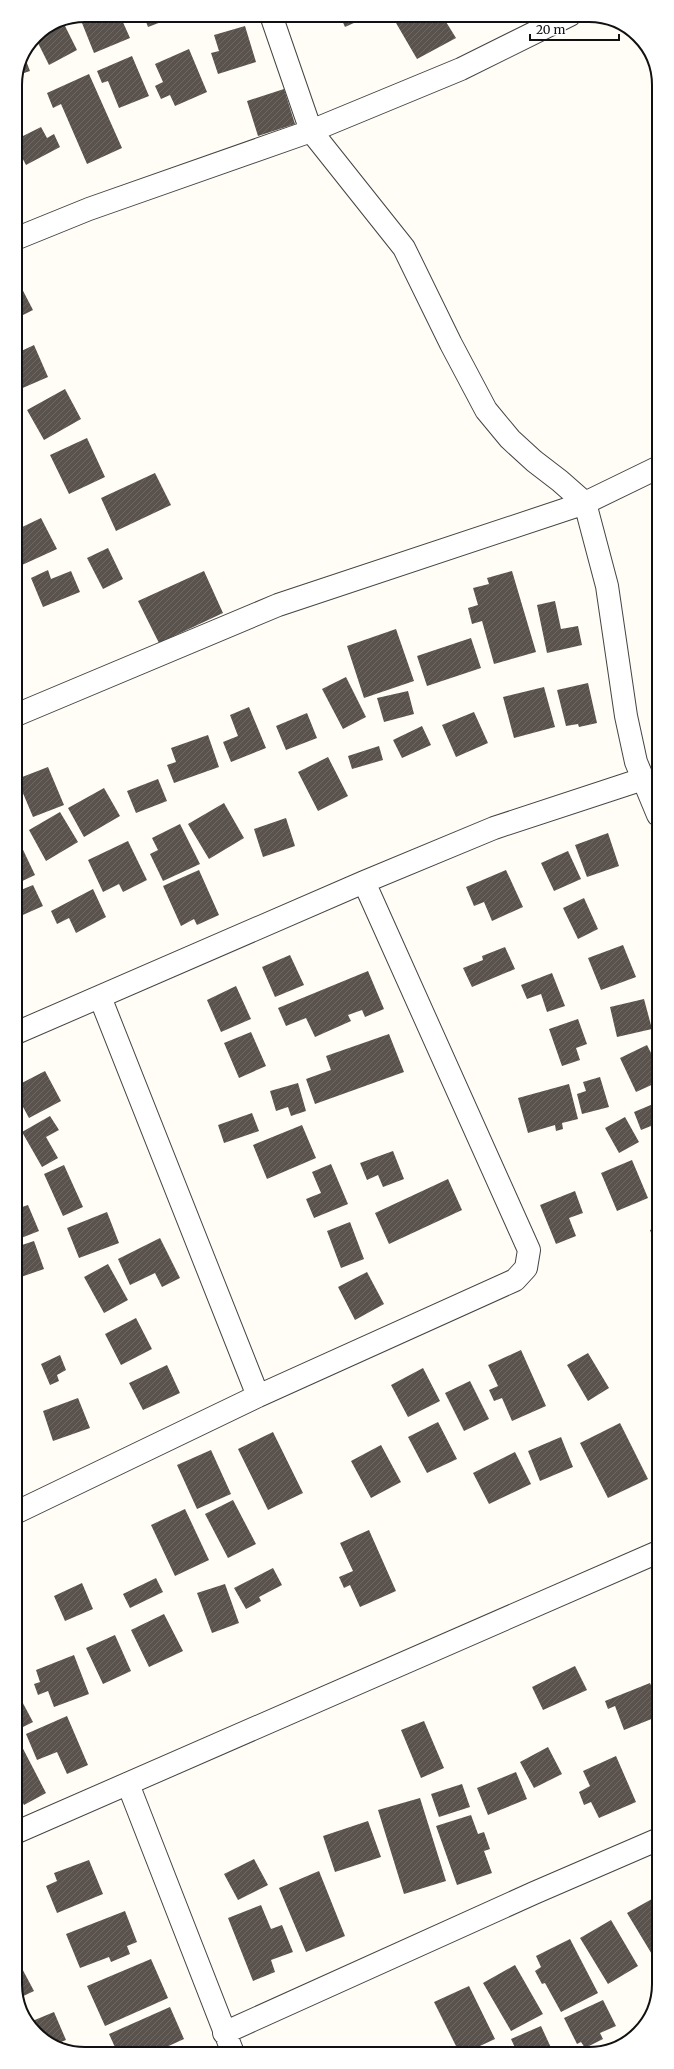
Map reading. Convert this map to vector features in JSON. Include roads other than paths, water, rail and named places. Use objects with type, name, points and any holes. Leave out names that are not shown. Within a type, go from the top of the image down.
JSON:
[{"type":"street","points":[[273,22],[311,131],[404,248],[451,344],[486,410],[510,439],[524,453],[560,480],[585,503],[607,586],[626,716],[636,762],[652,801]]},
{"type":"street","points":[[22,236],[89,209],[311,131],[461,69],[556,22]]},
{"type":"street","points":[[22,711],[278,604],[585,503],[652,470]]},
{"type":"street","points":[[22,1030],[364,882],[494,828],[643,779]]},
{"type":"street","points":[[22,1510],[258,1396],[515,1280],[526,1268],[529,1250],[364,882]]},
{"type":"street","points":[[100,997],[258,1396]]},
{"type":"street","points":[[22,1830],[652,1555]]},
{"type":"street","points":[[128,1784],[230,2047]]},
{"type":"street","points":[[224,2033],[527,1896],[652,1842]]}]
